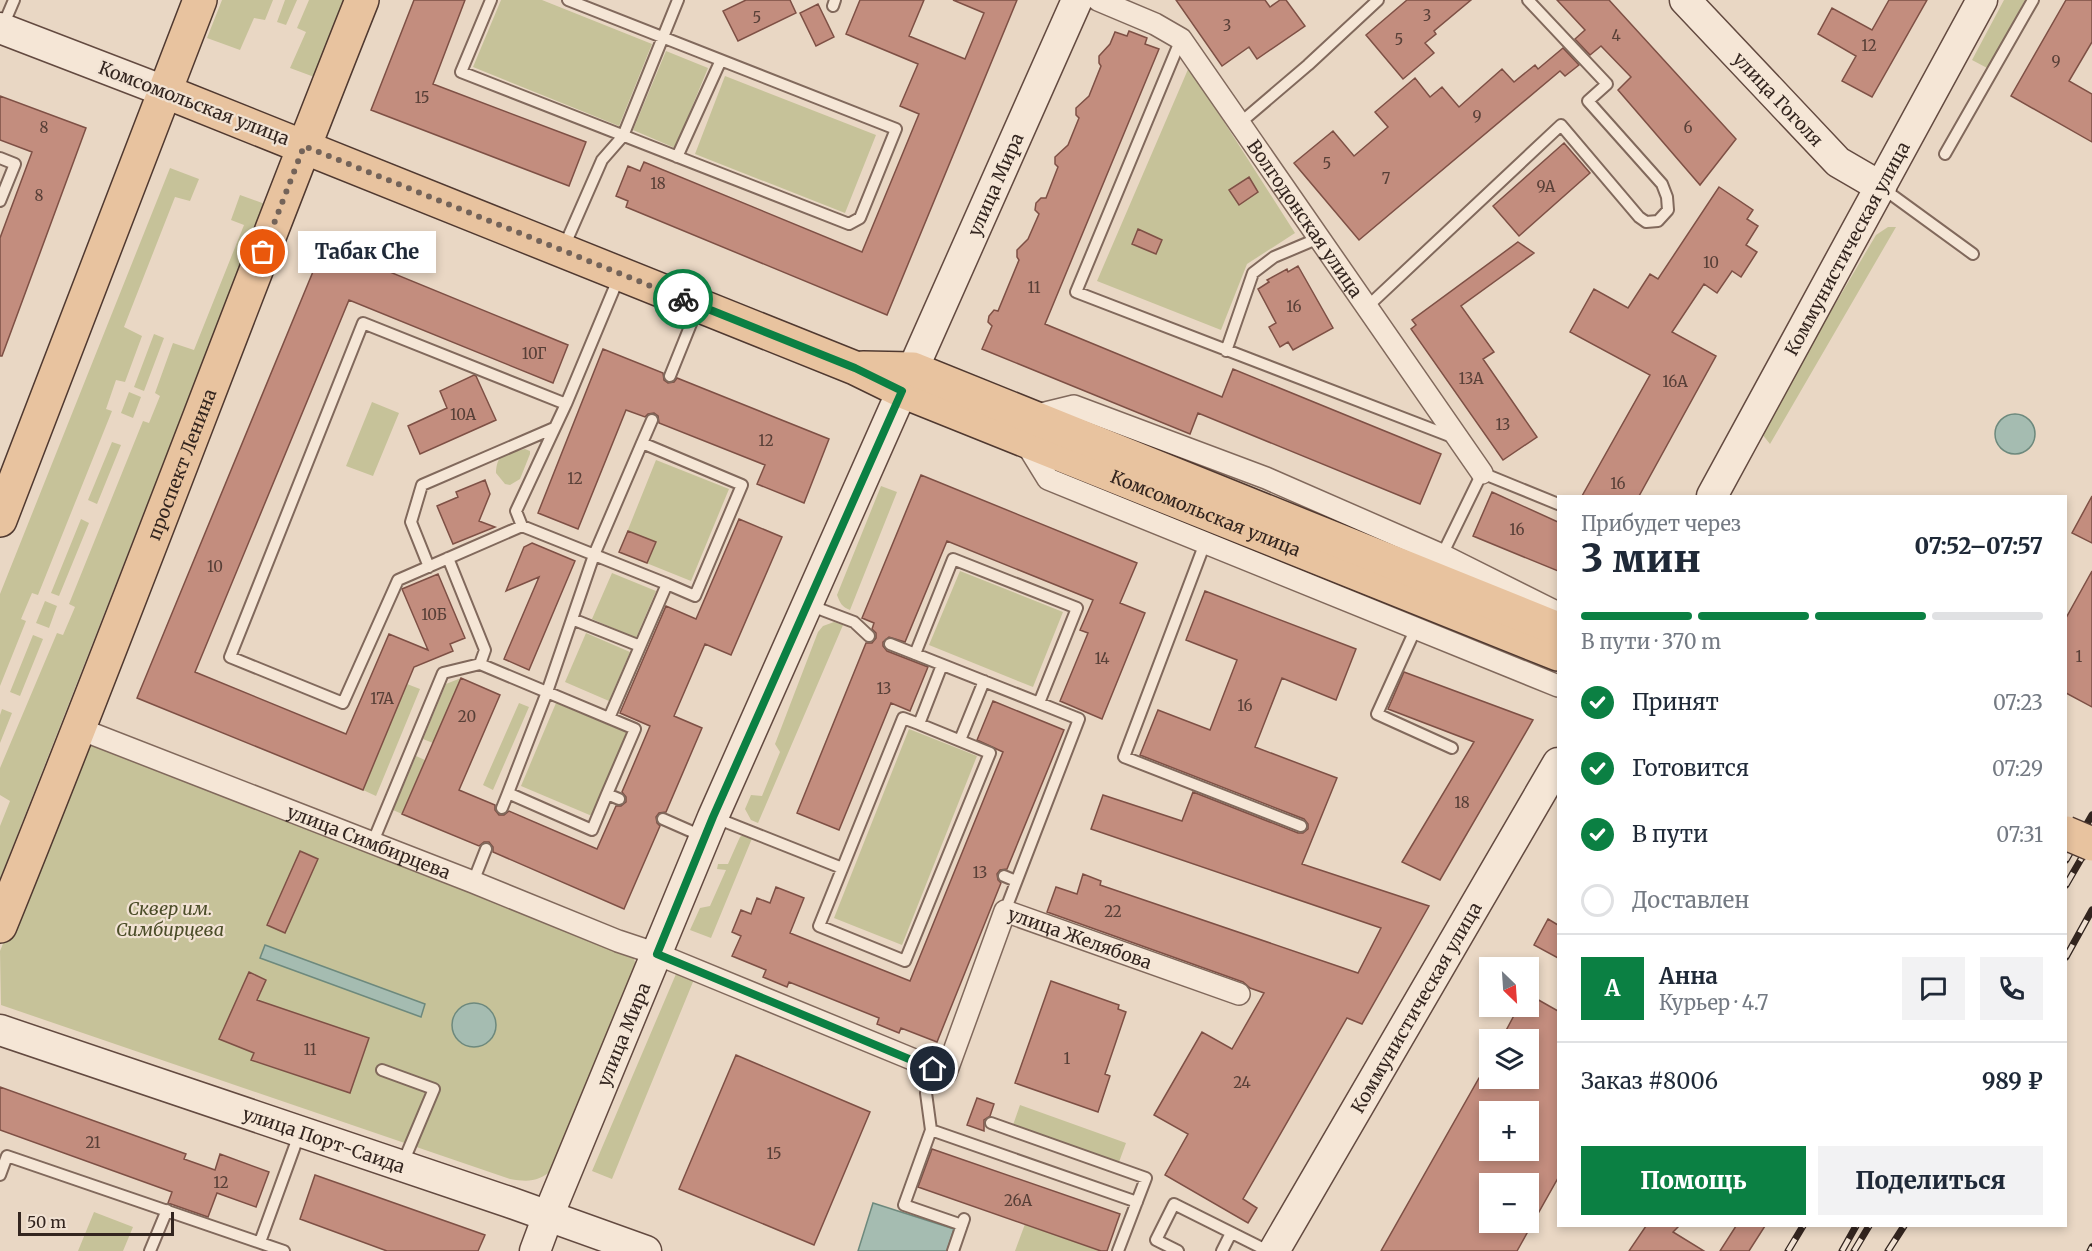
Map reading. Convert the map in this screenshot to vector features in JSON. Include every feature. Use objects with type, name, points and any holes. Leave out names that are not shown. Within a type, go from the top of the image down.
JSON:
[{"type":"main road","points":[[0,520],[200,0]]},
{"type":"main road","name":"проспект Ленина","points":[[0,927],[80,729],[362,0]]},
{"type":"main road","name":"Комсомольская улица","points":[[164,91],[855,368],[907,380],[1028,428],[1557,654]]},
{"type":"main road","name":"Комсомольская улица","points":[[1086,452],[1557,629]]},
{"type":"main road","points":[[2067,833],[2092,844]]},
{"type":"main road","points":[[2067,854],[2092,864]]},
{"type":"street","name":"улица Мира","points":[[535,1251],[708,827],[1077,0]]},
{"type":"street","name":"Волгодонская улица","points":[[1098,0],[1155,24],[1181,39],[1482,473]]},
{"type":"street","name":"улица Гоголя","points":[[1685,0],[1838,162],[1881,186]]},
{"type":"street","name":"Коммунистическая улица","points":[[1713,495],[1982,0]]},
{"type":"street","name":"Комсомольская улица","points":[[1,28],[164,91]]},
{"type":"street","points":[[1557,612],[1442,555],[1281,483],[1074,406],[1028,428],[1048,479],[1557,686]]},
{"type":"street","name":"улица Симбирцева","points":[[80,729],[618,941],[657,954]]},
{"type":"street","name":"Коммунистическая улица","points":[[1274,1251],[1557,765]]},
{"type":"street","name":"улица Желябова","points":[[933,1069],[946,1073],[1005,911],[1239,994]]},
{"type":"street","points":[[657,954],[933,1069]]},
{"type":"street","name":"улица Порт-Саида","points":[[0,1030],[646,1251]]},
{"type":"lane","points":[[1,28],[14,0]]},
{"type":"lane","points":[[491,0],[461,72],[849,224],[860,219],[896,129],[568,0]]},
{"type":"lane","points":[[562,251],[602,160],[623,136],[678,0]]},
{"type":"lane","points":[[1240,123],[1308,65],[1378,0]]},
{"type":"lane","points":[[1367,307],[1561,125],[1639,217],[1647,222],[1658,221],[1668,210],[1667,197],[1662,184],[1588,101],[1607,84],[1528,0]]},
{"type":"lane","points":[[1945,154],[2033,0]]},
{"type":"lane","points":[[1181,39],[1076,292],[1458,439]]},
{"type":"lane","points":[[677,157],[721,60]]},
{"type":"lane","points":[[0,158],[15,164],[0,201]]},
{"type":"lane","points":[[1881,186],[1973,254]]},
{"type":"lane","points":[[1226,351],[1254,273],[1274,257],[1319,238]]},
{"type":"lane","points":[[522,526],[516,511],[566,404],[620,274]]},
{"type":"lane","points":[[670,375],[699,305]]},
{"type":"lane","points":[[566,404],[363,323],[230,657],[343,703],[398,580],[522,526],[695,596],[742,485],[642,442]]},
{"type":"lane","points":[[502,808],[547,692],[594,555],[652,420]]},
{"type":"lane","points":[[429,567],[411,522],[422,485],[554,428]]},
{"type":"lane","points":[[1442,555],[1482,473],[1557,504]]},
{"type":"lane","points":[[1205,543],[1124,757],[1301,826]]},
{"type":"lane","points":[[448,558],[485,650],[480,663]]},
{"type":"lane","points":[[915,654],[953,559],[1077,608],[1039,703]]},
{"type":"lane","points":[[609,718],[667,584]]},
{"type":"lane","points":[[806,604],[854,622],[869,636]]},
{"type":"lane","points":[[572,619],[640,646]]},
{"type":"lane","points":[[1416,628],[1377,714],[1452,747]]},
{"type":"lane","points":[[891,644],[1079,719],[1005,911]]},
{"type":"lane","points":[[372,844],[443,673],[480,663],[635,729],[592,830],[508,793]]},
{"type":"lane","points":[[919,724],[942,665]]},
{"type":"lane","points":[[960,740],[984,681]]},
{"type":"lane","points":[[903,718],[960,740],[990,753],[905,961],[819,926],[903,718]]},
{"type":"lane","points":[[608,794],[618,799]]},
{"type":"lane","points":[[663,819],[708,827],[842,868]]},
{"type":"lane","points":[[473,882],[486,849]]},
{"type":"lane","points":[[948,856],[959,860]]},
{"type":"lane","points":[[1004,876],[1016,880]]},
{"type":"lane","points":[[933,1069],[926,1093],[931,1130],[904,1205],[963,1221],[953,1251]]},
{"type":"lane","points":[[382,1070],[434,1089],[401,1167]]},
{"type":"lane","points":[[991,1123],[1146,1179],[1118,1251]]},
{"type":"lane","points":[[931,1130],[1137,1202]]},
{"type":"lane","points":[[260,1242],[300,1132]]},
{"type":"lane","points":[[0,1175],[7,1156],[284,1251]]},
{"type":"lane","points":[[1178,1251],[1156,1240],[1174,1204],[1268,1251]]},
{"type":"lane","points":[[150,1251],[167,1210]]},
{"type":"lane","points":[[1222,1251],[1231,1233]]},
{"type":"green space","points":[[222,0],[273,0],[265,20],[254,18],[240,50],[207,38]]},
{"type":"green space","points":[[285,0],[297,0],[286,25],[277,22]]},
{"type":"green space","points":[[309,0],[348,0],[317,78],[290,68],[306,32],[297,28]]},
{"type":"green space","points":[[501,0],[542,0],[652,44],[619,126],[473,67]]},
{"type":"green space","points":[[2004,0],[2025,0],[1989,69],[1972,60]]},
{"type":"green space","points":[[666,51],[708,68],[675,148],[633,130]]},
{"type":"green space","points":[[1189,67],[1295,233],[1247,264],[1221,330],[1097,281]]},
{"type":"green space","points":[[725,76],[876,135],[845,213],[695,154]]},
{"type":"green space","points":[[170,168],[199,179],[190,201],[175,197],[124,327],[142,336],[125,382],[116,380],[106,409],[112,411],[38,595],[32,593],[21,619],[26,621],[0,686],[0,594]]},
{"type":"green space","points":[[240,195],[265,204],[0,879],[0,826],[10,801],[0,795],[0,768],[57,633],[63,635],[75,607],[69,604],[143,421],[149,423],[160,396],[155,393],[173,343],[194,350],[244,225],[231,220]]},
{"type":"green space","points":[[1888,227],[1896,227],[1770,444],[1762,434],[1762,428],[1876,235]]},
{"type":"green space","points":[[154,334],[164,338],[144,391],[134,387]]},
{"type":"green space","points":[[129,392],[141,397],[133,418],[121,413]]},
{"type":"green space","points":[[372,402],[399,413],[373,476],[346,466]]},
{"type":"green space","points":[[112,442],[121,445],[97,504],[88,500]]},
{"type":"green space","points":[[525,449],[530,451],[530,454],[520,479],[510,485],[505,484],[496,473],[498,461],[508,453]]},
{"type":"green space","points":[[656,460],[729,489],[691,581],[619,552]]},
{"type":"green space","points":[[881,486],[897,492],[850,610],[845,608],[837,595]]},
{"type":"green space","points":[[81,519],[89,523],[59,596],[51,593]]},
{"type":"green space","points":[[960,571],[1063,612],[1033,687],[929,645]]},
{"type":"green space","points":[[612,573],[656,591],[636,638],[592,619]]},
{"type":"green space","points":[[45,601],[57,606],[49,628],[36,623]]},
{"type":"green space","points":[[834,622],[843,625],[758,823],[751,820],[745,809],[751,795],[762,796],[780,752],[775,744],[818,632],[823,626]]},
{"type":"green space","points":[[586,633],[630,652],[609,701],[565,682]]},
{"type":"green space","points":[[33,635],[43,639],[20,696],[10,692]]},
{"type":"green space","points":[[461,678],[433,743],[423,739],[446,684]]},
{"type":"green space","points":[[407,684],[420,689],[376,796],[363,790]]},
{"type":"green space","points":[[519,703],[529,707],[493,790],[483,785]]},
{"type":"green space","points":[[556,703],[628,733],[592,816],[521,786]]},
{"type":"green space","points":[[2,709],[12,713],[0,743],[0,715]]},
{"type":"green space","points":[[909,729],[977,756],[902,945],[834,918]]},
{"type":"green space","name":"Сквер им. Симбирцева","points":[[86,738],[630,955],[636,965],[553,1169],[533,1180],[510,1179],[1,1005],[0,951]]},
{"type":"green space","points":[[416,756],[425,760],[402,814],[393,810]]},
{"type":"green space","points":[[746,833],[753,836],[711,938],[690,930],[700,908],[710,906],[726,870],[717,869],[718,864],[728,864],[740,837]]},
{"type":"green space","points":[[682,972],[695,977],[612,1179],[592,1171],[676,974]]},
{"type":"green space","points":[[1020,1105],[1126,1143],[1119,1162],[1013,1125]]},
{"type":"green space","points":[[94,1212],[133,1227],[123,1251],[78,1251]]},
{"type":"green space","points":[[1025,1224],[1101,1251],[1015,1251]]},
{"type":"shaded area","points":[[2015,414],[2023,415],[2029,420],[2034,426],[2034,442],[2029,448],[2023,453],[2015,454],[2007,453],[2001,448],[1996,442],[1995,434],[1996,426],[2001,420],[2007,415]]},
{"type":"shaded area","points":[[265,945],[425,1004],[421,1017],[260,958]]},
{"type":"shaded area","points":[[474,1003],[483,1004],[490,1009],[495,1016],[495,1034],[490,1041],[483,1046],[474,1047],[465,1046],[458,1041],[453,1034],[452,1025],[453,1016],[458,1009],[465,1004]]},
{"type":"shaded area","points":[[873,1203],[954,1229],[947,1251],[858,1251]]},
{"type":"building","points":[[414,0],[465,0],[433,84],[586,142],[569,186],[371,110]]},
{"type":"building","points":[[746,0],[790,0],[796,13],[738,41],[723,11]]},
{"type":"building","points":[[860,0],[924,0],[909,36],[965,59],[984,13],[953,0],[1017,0],[887,315],[626,207],[628,201],[616,196],[628,166],[640,171],[644,162],[862,252],[919,114],[900,106],[918,64],[846,34]]},
{"type":"building","points":[[1176,0],[1265,0],[1270,7],[1280,0],[1286,0],[1305,26],[1257,59],[1249,47],[1222,66]]},
{"type":"building","points":[[1407,0],[1471,0],[1434,31],[1436,34],[1425,43],[1434,53],[1403,79],[1366,35]]},
{"type":"building","points":[[1557,0],[1609,0],[1736,139],[1700,185],[1618,90],[1631,77],[1601,46],[1590,55],[1575,39],[1585,30]]},
{"type":"building","points":[[1889,0],[1927,0],[1872,97],[1842,81],[1856,56],[1818,34],[1832,8],[1872,30]]},
{"type":"building","points":[[2066,0],[2092,0],[2092,42],[2069,81],[2092,94],[2092,142],[2011,96]]},
{"type":"building","points":[[818,4],[834,37],[816,46],[800,13]]},
{"type":"building","points":[[1129,31],[1147,38],[1145,44],[1159,49],[1045,324],[1222,397],[1233,369],[1441,454],[1420,504],[1198,413],[1190,434],[982,349],[992,326],[988,322],[989,316],[994,310],[998,311],[1019,260],[1017,250],[1028,239],[1039,214],[1035,210],[1036,203],[1041,198],[1046,198],[1058,167],[1055,164],[1055,157],[1068,145],[1079,118],[1076,115],[1076,108],[1089,96],[1101,66],[1099,56],[1110,44],[1115,32],[1127,36]]},
{"type":"building","points":[[1563,48],[1579,65],[1565,76],[1560,71],[1359,240],[1294,163],[1333,131],[1354,156],[1388,127],[1375,112],[1415,78],[1430,97],[1442,87],[1459,107],[1502,69],[1514,82],[1535,65],[1538,69]]},
{"type":"building","points":[[0,96],[86,128],[2,356],[0,356],[0,238],[32,152],[0,140]]},
{"type":"building","points":[[1564,143],[1590,173],[1519,236],[1493,206]]},
{"type":"building","points":[[1249,177],[1258,192],[1239,205],[1229,190]]},
{"type":"building","points":[[1719,187],[1753,210],[1747,219],[1758,226],[1746,245],[1757,252],[1741,277],[1732,271],[1717,293],[1704,284],[1672,332],[1716,356],[1640,495],[1583,495],[1650,375],[1570,332],[1594,289],[1628,308],[1650,274],[1658,279]]},
{"type":"building","points":[[1138,229],[1162,240],[1156,254],[1132,244]]},
{"type":"building","points":[[1518,242],[1534,253],[1461,306],[1494,352],[1483,359],[1537,437],[1503,460],[1411,329],[1416,325],[1412,320]]},
{"type":"building","points":[[324,245],[568,345],[553,383],[349,300],[195,672],[346,734],[389,634],[428,650],[402,589],[438,574],[465,638],[450,644],[453,651],[414,667],[363,790],[137,698]]},
{"type":"building","points":[[1298,266],[1333,328],[1293,350],[1288,342],[1280,347],[1269,327],[1276,323],[1258,289],[1269,282],[1267,280]]},
{"type":"building","points":[[603,349],[663,373],[664,380],[668,383],[674,382],[677,378],[829,439],[804,503],[757,484],[765,465],[659,423],[658,416],[654,413],[645,417],[626,410],[578,529],[538,513]]},
{"type":"building","points":[[474,375],[496,420],[420,454],[408,426],[447,408],[440,391]]},
{"type":"building","points":[[921,475],[1137,563],[1120,603],[1145,613],[1102,719],[1060,701],[1088,633],[1080,630],[1093,600],[947,541],[905,642],[889,637],[883,642],[887,651],[928,667],[910,711],[891,703],[839,830],[797,813],[866,643],[872,643],[876,638],[876,633],[872,629],[874,623],[862,618]]},
{"type":"building","points":[[485,480],[490,494],[479,521],[495,527],[453,544],[437,506],[458,497],[456,492]]},
{"type":"building","points":[[1492,492],[1557,522],[1557,571],[1473,536]]},
{"type":"building","points":[[2092,496],[2092,543],[2072,533]]},
{"type":"building","points":[[739,519],[782,537],[731,655],[705,644],[674,716],[702,728],[666,812],[659,813],[656,817],[660,826],[624,909],[493,852],[493,847],[489,842],[484,842],[479,846],[402,814],[461,678],[500,695],[459,790],[495,805],[495,810],[499,815],[504,815],[509,811],[597,849],[616,806],[621,806],[626,802],[626,797],[622,792],[650,726],[620,713],[666,606],[696,619]]},
{"type":"building","points":[[628,531],[656,542],[647,563],[619,552]]},
{"type":"building","points":[[532,543],[575,561],[529,670],[504,659],[539,577],[506,591],[524,547]]},
{"type":"building","points":[[2092,571],[2092,707],[2067,694],[2067,616]]},
{"type":"building","points":[[1205,591],[1356,649],[1336,700],[1282,678],[1255,747],[1337,778],[1302,864],[1429,906],[1362,1024],[1347,1018],[1243,1199],[1257,1208],[1248,1223],[1165,1175],[1188,1134],[1154,1115],[1202,1032],[1232,1049],[1264,993],[1250,988],[1243,982],[1047,912],[1056,887],[1077,894],[1083,874],[1101,881],[1100,885],[1358,973],[1381,928],[1091,829],[1103,795],[1182,821],[1193,792],[1298,833],[1303,833],[1308,829],[1308,824],[1304,819],[1140,755],[1158,710],[1210,730],[1237,660],[1186,640]]},
{"type":"building","points":[[1404,672],[1533,720],[1440,880],[1402,862],[1474,742],[1388,709]]},
{"type":"building","points":[[993,701],[1064,730],[1007,869],[1000,870],[997,874],[1001,883],[937,1042],[901,1028],[899,1033],[877,1024],[879,1018],[789,982],[787,987],[763,977],[766,970],[732,956],[741,936],[732,932],[741,910],[751,914],[757,898],[770,903],[776,887],[804,898],[790,933],[910,981],[1003,752],[977,740]]},
{"type":"building","points":[[300,851],[318,859],[285,933],[267,925]]},
{"type":"building","points":[[1548,919],[1557,924],[1557,957],[1534,945]]},
{"type":"building","points":[[249,972],[266,980],[257,1000],[369,1038],[350,1093],[251,1060],[254,1053],[219,1039]]},
{"type":"building","points":[[1051,981],[1119,1005],[1118,1009],[1126,1012],[1105,1074],[1110,1076],[1098,1112],[1015,1083]]},
{"type":"building","points":[[1539,1000],[1557,1010],[1557,1180],[1539,1212],[1539,1173],[1479,1173],[1479,1233],[1527,1233],[1517,1251],[1381,1251],[1479,1078],[1479,1089],[1539,1089],[1539,1029],[1507,1029],[1513,1017],[1539,1017]]},
{"type":"building","points":[[736,1055],[870,1112],[814,1245],[679,1189]]},
{"type":"building","points":[[0,1087],[186,1154],[184,1159],[215,1170],[220,1154],[269,1172],[256,1207],[217,1193],[208,1217],[168,1203],[172,1192],[0,1130]]},
{"type":"building","points":[[977,1098],[994,1104],[990,1116],[984,1120],[984,1131],[967,1125]]},
{"type":"building","points":[[932,1149],[1120,1214],[1107,1251],[1101,1251],[918,1187]]},
{"type":"building","points":[[315,1175],[485,1235],[478,1251],[387,1251],[300,1219]]},
{"type":"building","points":[[1645,1227],[1678,1227],[1673,1232],[1704,1251],[1629,1251]]},
{"type":"building","points":[[1735,1227],[1764,1227],[1749,1251],[1720,1251]]},
{"type":"railway","points":[[2067,858],[2092,815]]},
{"type":"railway","points":[[2067,883],[2092,840]]},
{"type":"railway","points":[[2067,955],[2092,910]]},
{"type":"railway","points":[[1788,1251],[1802,1227]]},
{"type":"railway","points":[[1842,1251],[1855,1227]]},
{"type":"railway","points":[[1854,1251],[1868,1227]]},
{"type":"railway","points":[[1888,1251],[1903,1227]]},
{"type":"railway","points":[[2090,1251],[2092,1247]]},
{"type":"way so far","points":[[263,252],[304,146],[683,299]]},
{"type":"place","name":"Табак Che","points":[[263,252]]},
{"type":"route","points":[[683,299],[855,368],[902,391],[713,817],[657,954],[933,1069]]}]
